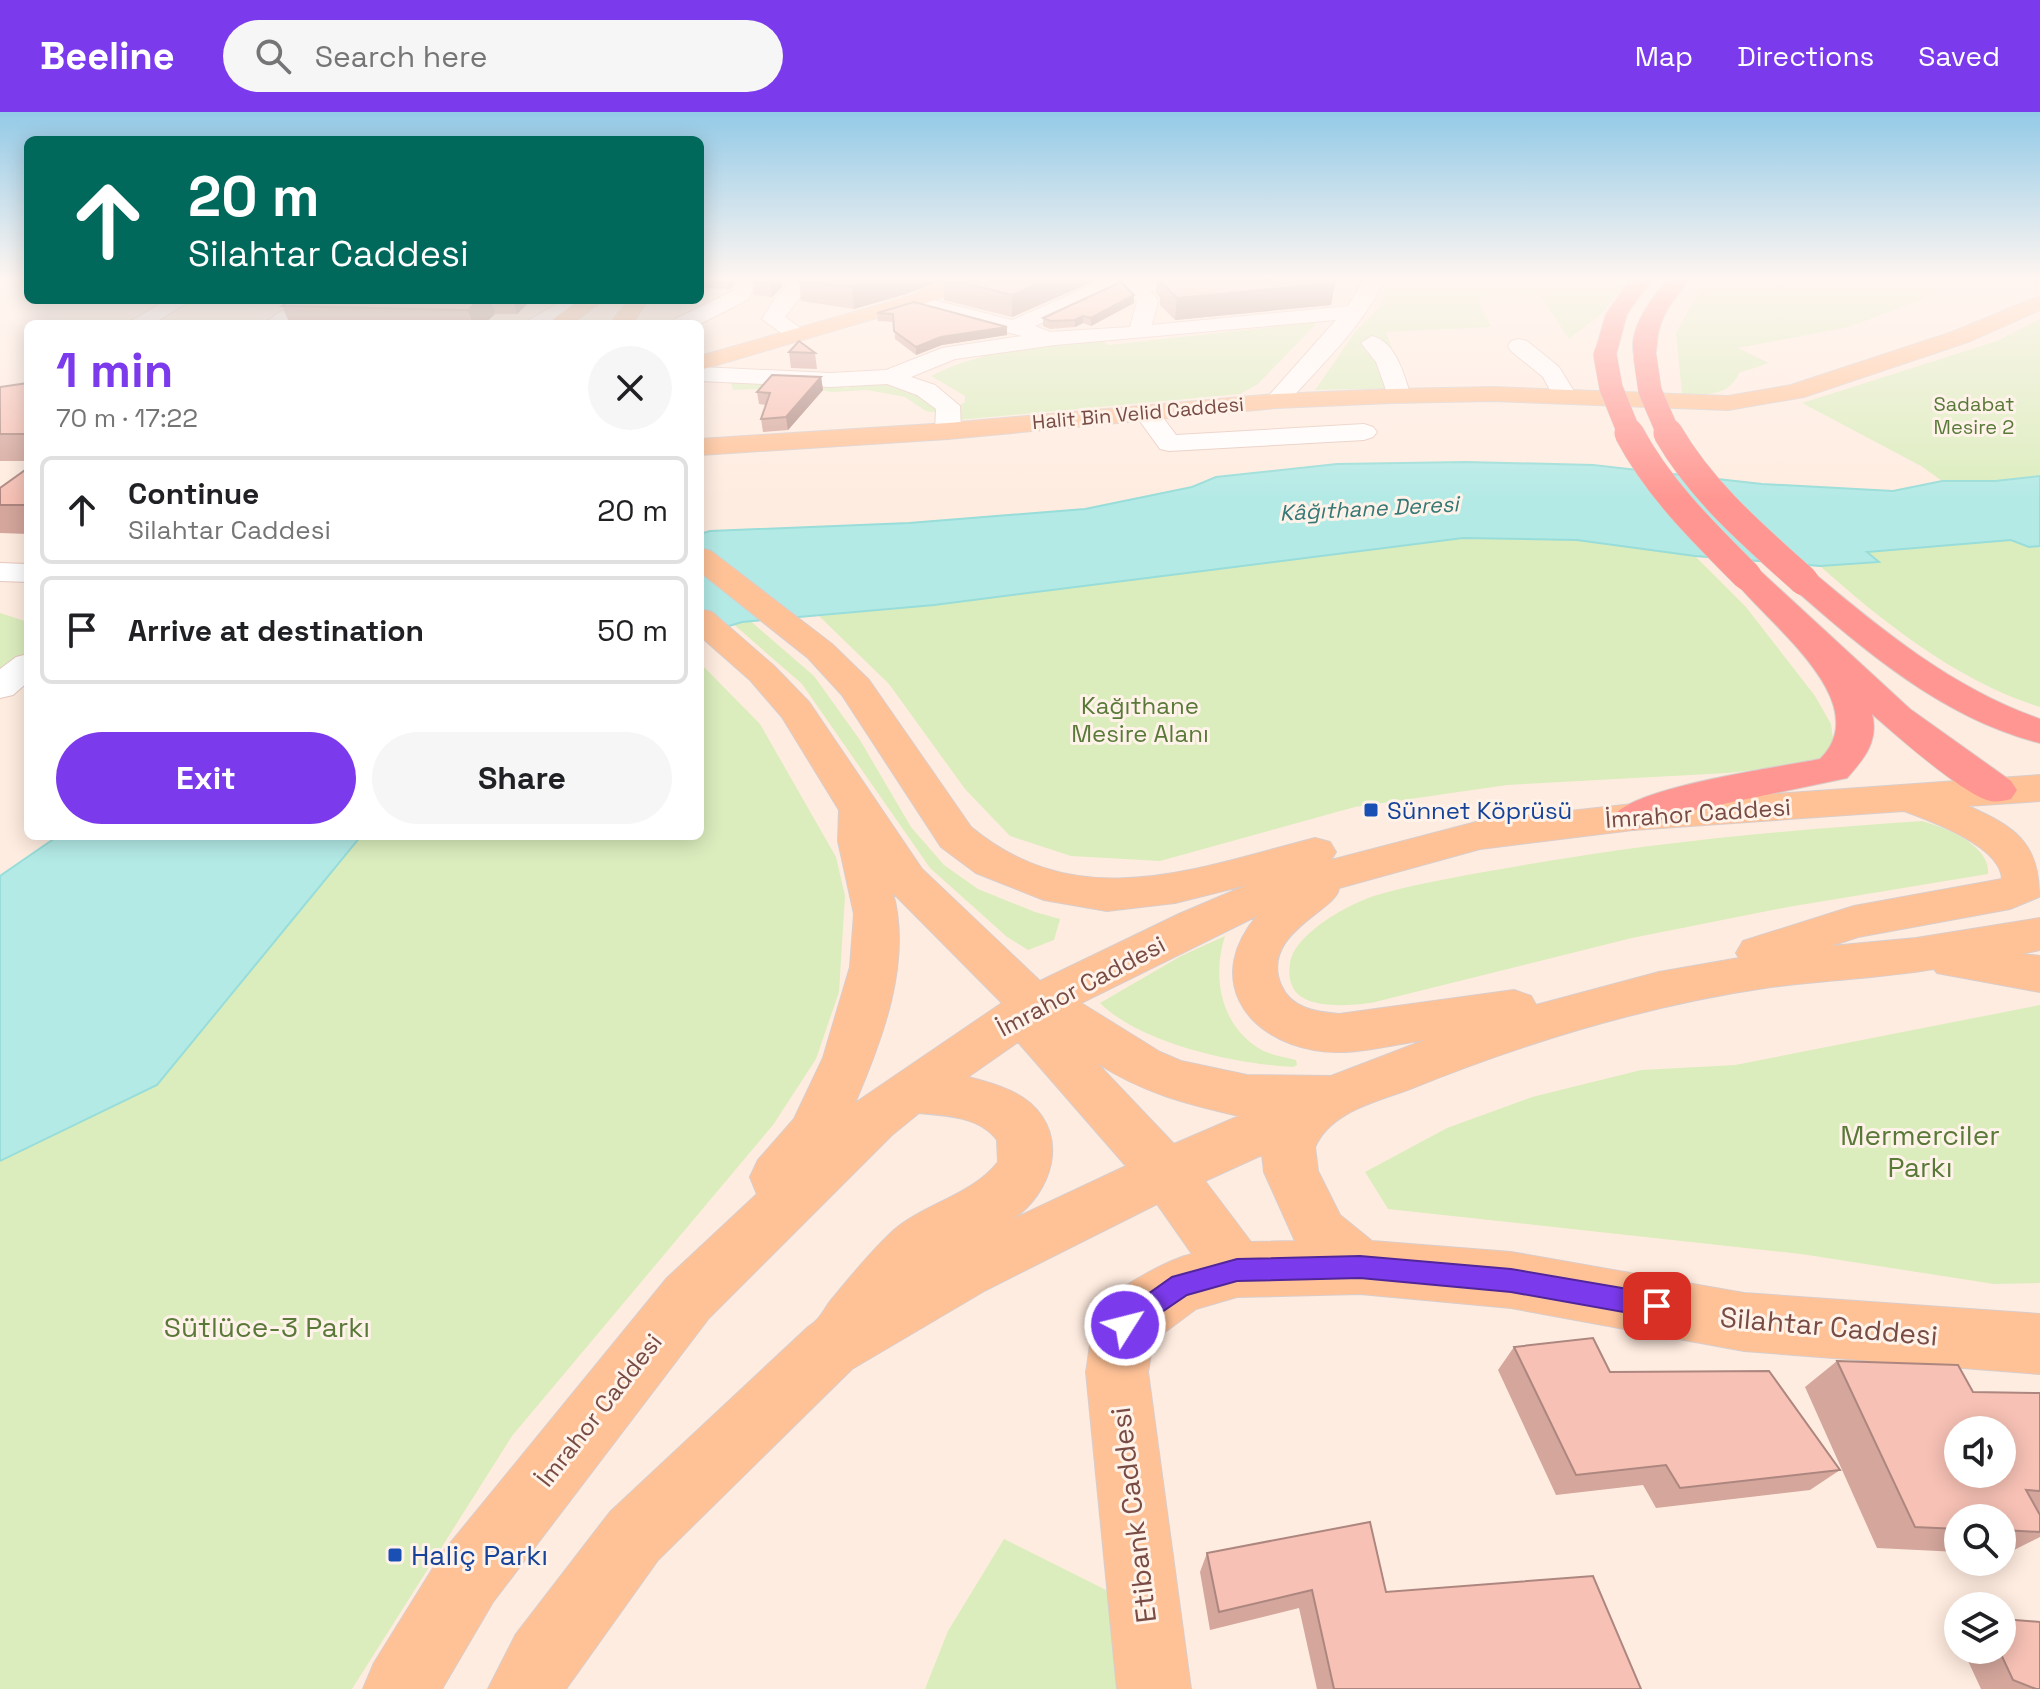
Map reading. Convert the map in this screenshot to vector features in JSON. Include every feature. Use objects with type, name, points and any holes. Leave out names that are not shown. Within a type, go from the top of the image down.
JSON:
[{"type":"highway","points":[[1605,353],[1613,399],[1643,457],[1687,515],[1814,643],[1895,716],[1997,790]]},
{"type":"highway","points":[[1645,353],[1651,394],[1680,451],[1722,502],[1804,581],[1918,670],[1957,696],[2008,721],[2040,732]]},
{"type":"highway","points":[[1633,817],[1675,801],[1833,769],[1845,759],[1857,736],[1856,717],[1814,643]]},
{"type":"main road","points":[[704,362],[733,353]]},
{"type":"main road","name":"Halit Bin Velid Caddesi","points":[[704,447],[948,431],[1276,401],[1492,394],[1703,404],[1764,399],[1795,392],[1913,353]]},
{"type":"main road","points":[[704,560],[802,636],[856,688],[956,837],[971,852],[1034,881],[1091,895],[1126,895],[1176,887],[1336,846],[1438,833],[1480,835]]},
{"type":"main road","points":[[713,630],[762,673],[796,710],[907,880],[1035,1005],[1067,1018],[1142,1066],[1173,1080],[1247,1096],[1326,1101]]},
{"type":"main road","name":"İmrahor Caddesi","points":[[400,1689],[468,1577],[688,1298],[842,1147],[909,1091],[1035,1005],[1257,898],[1356,867],[1480,835],[1633,817],[2040,788]]},
{"type":"main road","points":[[1997,790],[2040,815]]},
{"type":"main road","points":[[830,1348],[965,1271],[1167,1174],[1326,1101],[1487,1037],[1659,990],[1854,922],[2010,894],[2024,886],[2026,877],[2020,864],[1989,834],[1952,814],[1909,798]]},
{"type":"main road","points":[[688,1298],[739,1223],[812,1137],[845,1068],[877,945],[876,915],[856,836],[858,809]]},
{"type":"main road","points":[[1356,867],[1294,904],[1280,917],[1258,953],[1255,979],[1263,1004],[1293,1025],[1319,1033],[1339,1033],[1659,990],[1771,970],[1916,955],[2040,934]]},
{"type":"main road","points":[[1916,955],[2040,974]]},
{"type":"main road","points":[[1035,1005],[1038,1032],[1167,1174],[1237,1270]]},
{"type":"main road","points":[[525,1689],[542,1660],[634,1536],[830,1348],[885,1280],[928,1237],[1000,1196],[1020,1176],[1026,1159],[1025,1140],[1019,1126],[1007,1115],[988,1104],[943,1092],[909,1091]]},
{"type":"main road","points":[[1326,1101],[1298,1126],[1288,1147],[1291,1172],[1320,1233],[1360,1267]]},
{"type":"main road","name":"Silahtar Caddesi","points":[[1237,1270],[1360,1267],[1511,1280],[1744,1322],[2040,1344]]},
{"type":"main road","name":"Etibank Caddesi","points":[[1154,1689],[1120,1419],[1117,1372],[1125,1325],[1180,1285],[1237,1270]]},
{"type":"street","points":[[704,374],[830,380],[889,377],[953,353]]},
{"type":"street","points":[[1276,401],[1319,353]]},
{"type":"street","points":[[1380,353],[1387,361],[1399,396]]},
{"type":"street","points":[[1525,353],[1553,370],[1566,398]]},
{"type":"street","points":[[889,377],[926,390],[948,406],[948,431]]},
{"type":"street","points":[[1147,413],[1169,443],[1364,432]]},
{"type":"street","points":[[0,687],[24,667]]},
{"type":"green space","points":[[1288,353],[1258,384],[1240,394],[958,420],[954,409],[965,402],[965,396],[931,376],[993,354]]},
{"type":"green space","points":[[1341,353],[1394,353],[1407,388],[1315,390]]},
{"type":"green space","points":[[1678,353],[1747,353],[1769,363],[1739,373],[1729,387],[1715,393],[1682,394]]},
{"type":"green space","name":"Sadabat Mesire 2","points":[[1961,353],[2040,353],[2040,476],[1995,481],[1942,481],[1921,466],[1802,403]]},
{"type":"green space","points":[[730,380],[795,381],[848,388],[861,382],[895,386],[918,391],[934,405],[938,413],[926,411],[905,397],[867,390],[832,392],[774,383],[762,389],[733,390]]},
{"type":"green space","name":"Kağıthane Mesire Alanı","points":[[1463,538],[1577,540],[1695,556],[1746,607],[1815,696],[1831,724],[1834,745],[1820,760],[1778,767],[1728,773],[1507,785],[1355,807],[1160,861],[1071,856],[1010,836],[965,789],[889,684],[819,616],[934,605]]},
{"type":"green space","points":[[2011,540],[2029,547],[2040,546],[2040,707],[2009,696],[1951,666],[1896,629],[1820,566],[1877,562],[1866,552]]},
{"type":"green space","points":[[739,611],[814,676],[860,740],[911,827],[944,865],[978,889],[1060,919],[1054,940],[1028,950],[1007,937],[930,868],[802,684],[724,616]]},
{"type":"green space","points":[[0,613],[24,621],[24,656],[0,674]]},
{"type":"green space","name":"Sütlüce-3 Parkı","points":[[704,667],[760,724],[836,857],[845,896],[839,992],[816,1059],[773,1125],[512,1436],[352,1689],[0,1689],[0,1161],[157,1085],[358,840],[704,840]]},
{"type":"green space","points":[[1922,821],[1953,833],[1974,846],[1987,864],[1988,874],[1788,907],[1632,938],[1371,1003],[1316,1003],[1295,991],[1290,979],[1294,952],[1313,930],[1353,905],[1394,890],[1619,850],[1770,833]]},
{"type":"green space","points":[[1225,936],[1219,967],[1228,1013],[1246,1039],[1264,1051],[1296,1060],[1297,1065],[1245,1062],[1190,1049],[1139,1030],[1100,1003],[1181,956]]},
{"type":"green space","name":"Mermerciler Parkı","points":[[2040,1005],[2040,1283],[1994,1284],[1801,1254],[1388,1209],[1365,1172],[1447,1128],[1532,1097],[1641,1070],[1735,1065]]},
{"type":"green space","points":[[1004,1539],[1116,1595],[1128,1689],[925,1689],[948,1631]]},
{"type":"water","name":"Kâğıthane Deresi","points":[[1466,462],[1593,465],[1762,484],[1893,491],[1942,481],[1995,481],[2040,476],[2040,546],[2029,547],[2011,540],[1867,552],[1879,562],[1820,566],[1695,556],[1577,540],[1463,538],[934,605],[742,622],[704,634],[704,533],[710,531],[909,523],[1085,509],[1192,487],[1216,477],[1337,464]]},
{"type":"water","points":[[52,840],[358,840],[157,1085],[0,1161],[0,876]]},
{"type":"building","points":[[772,375],[821,377],[786,417],[761,419],[770,393],[757,392]]},
{"type":"building","points":[[24,384],[24,434],[0,434],[0,387]]},
{"type":"building","points":[[24,471],[24,505],[0,505],[0,488]]},
{"type":"building","points":[[1593,1338],[1610,1372],[1769,1371],[1840,1470],[1680,1488],[1666,1465],[1576,1475],[1514,1347]]},
{"type":"building","points":[[1837,1361],[1958,1365],[1973,1392],[2040,1393],[2040,1491],[2026,1490],[2040,1515],[2040,1532],[2016,1531],[2016,1504],[1944,1504],[1944,1528],[1915,1527]]},
{"type":"building","points":[[1370,1522],[1386,1592],[1593,1576],[1641,1689],[1334,1689],[1312,1590],[1219,1612],[1207,1553]]},
{"type":"building","points":[[2016,1620],[2040,1622],[2040,1689],[2013,1680],[2006,1664],[2016,1664]]},
{"type":"place","name":"Sünnet Köprüsü","points":[[1371,810]]},
{"type":"place","name":"Haliç Parkı","points":[[395,1555]]},
{"type":"route","points":[[1125,1325],[1180,1285],[1237,1270],[1360,1267],[1511,1280],[1657,1306]]}]
